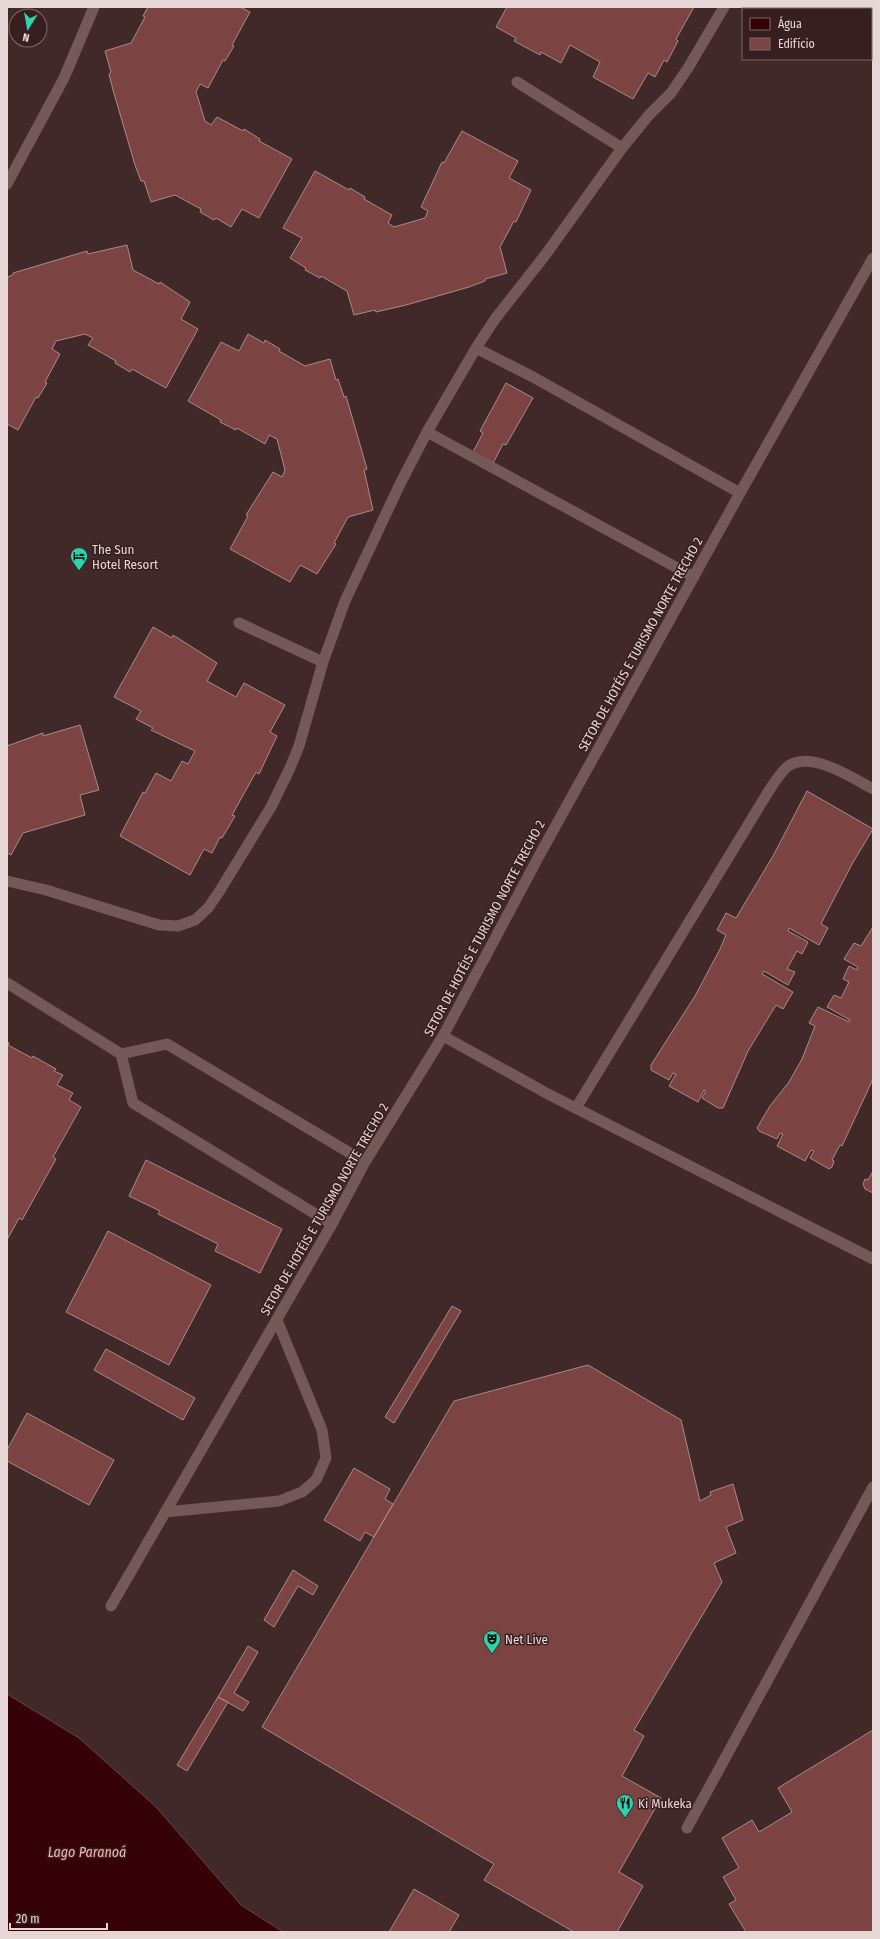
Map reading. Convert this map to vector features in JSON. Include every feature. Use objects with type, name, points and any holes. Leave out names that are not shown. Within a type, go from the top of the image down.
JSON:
[{"type":"lane","points":[[7,184],[61,84],[94,7]]},
{"type":"lane","points":[[7,881],[46,890],[159,925],[178,926],[195,920],[208,908],[270,807],[290,768],[299,746],[323,662],[345,601],[427,432],[476,348],[622,148],[648,116],[671,93],[688,68],[724,7]]},
{"type":"lane","points":[[517,82],[622,148]]},
{"type":"lane","name":"SETOR DE HOTÉIS E TURISMO NORTE TRECHO 2","points":[[111,1606],[332,1224],[365,1162],[442,1036],[538,856],[873,258]]},
{"type":"lane","points":[[476,348],[540,381],[740,493]]},
{"type":"lane","points":[[427,432],[694,577]]},
{"type":"lane","points":[[239,623],[323,662]]},
{"type":"lane","points":[[576,1108],[762,802],[784,770],[798,762],[821,764],[873,790]]},
{"type":"lane","points":[[7,983],[121,1054],[167,1044],[365,1162]]},
{"type":"lane","points":[[442,1036],[576,1108],[873,1259]]},
{"type":"lane","points":[[121,1054],[133,1103],[332,1224]]},
{"type":"lane","points":[[165,1512],[279,1501],[302,1492],[316,1480],[326,1458],[322,1430],[277,1320]]},
{"type":"lane","points":[[687,1828],[873,1487]]},
{"type":"water","name":"Lago Paranoá","points":[[7,1694],[79,1738],[156,1807],[241,1905],[283,1932],[7,1932]]},
{"type":"building","points":[[148,7],[240,7],[250,12],[232,45],[234,46],[225,61],[223,60],[208,88],[200,84],[196,92],[205,121],[211,125],[217,117],[243,131],[244,129],[260,139],[259,141],[292,159],[259,218],[242,209],[231,227],[216,218],[214,220],[200,212],[201,209],[175,195],[151,202],[144,181],[141,181],[135,165],[113,90],[109,74],[111,72],[105,51],[131,43],[145,17],[143,16]]},
{"type":"building","points":[[507,7],[694,7],[676,39],[678,41],[667,62],[664,60],[655,77],[648,73],[633,99],[593,77],[600,62],[570,45],[561,63],[541,52],[540,55],[514,41],[516,38],[496,27]]},
{"type":"building","points":[[462,131],[518,161],[509,178],[531,190],[516,222],[514,221],[500,247],[507,273],[485,279],[485,281],[469,287],[406,305],[376,312],[375,310],[354,315],[347,291],[321,276],[320,278],[305,270],[306,268],[290,258],[302,238],[283,228],[315,171],[349,190],[350,188],[365,197],[364,199],[392,215],[388,223],[394,227],[425,218],[428,211],[421,207],[442,162],[444,163]]},
{"type":"building","points":[[127,245],[133,270],[159,284],[160,282],[190,302],[181,319],[198,329],[166,388],[132,369],[130,372],[115,363],[116,361],[88,345],[93,338],[85,334],[56,341],[52,349],[60,354],[45,382],[47,383],[38,398],[36,397],[18,430],[7,424],[7,277],[13,275],[13,273],[87,251],[88,254]]},
{"type":"building","points":[[248,334],[264,343],[265,340],[280,349],[279,351],[305,366],[330,359],[336,380],[338,379],[344,397],[346,396],[367,469],[364,470],[373,510],[348,517],[334,543],[336,544],[317,574],[300,565],[290,582],[230,549],[248,516],[246,515],[273,472],[282,477],[285,470],[277,439],[269,435],[265,444],[237,428],[236,430],[220,422],[221,420],[188,401],[221,342],[239,351]]},
{"type":"building","points":[[506,383],[533,398],[506,445],[503,444],[492,465],[472,454],[483,433],[480,431]]},
{"type":"building","points":[[153,627],[172,638],[173,635],[217,663],[207,681],[236,697],[244,683],[285,705],[270,732],[277,736],[259,774],[256,772],[232,815],[235,816],[222,838],[220,837],[212,853],[204,849],[190,875],[120,836],[143,792],[145,793],[156,773],[171,781],[182,761],[188,764],[195,751],[151,730],[153,728],[136,719],[141,711],[114,697]]},
{"type":"building","points":[[80,725],[99,790],[80,795],[85,815],[23,833],[11,855],[7,853],[7,746],[43,733],[43,736]]},
{"type":"building","points":[[807,791],[873,829],[852,864],[821,924],[828,928],[819,945],[789,928],[788,931],[808,942],[802,954],[797,951],[787,969],[795,972],[788,985],[764,971],[762,974],[793,992],[783,1009],[776,1005],[748,1051],[723,1108],[718,1108],[702,1098],[706,1091],[704,1090],[698,1102],[669,1086],[676,1074],[673,1073],[669,1080],[651,1070],[651,1065],[695,996],[720,949],[726,935],[717,930],[726,913],[736,918],[773,856]]},
{"type":"building","points":[[873,927],[873,1079],[842,1146],[840,1145],[832,1160],[834,1161],[832,1167],[829,1169],[810,1158],[814,1151],[811,1150],[805,1161],[777,1146],[783,1134],[780,1133],[777,1139],[759,1131],[757,1128],[770,1106],[789,1082],[802,1059],[815,1026],[809,1023],[818,1007],[849,1022],[850,1020],[827,1007],[834,995],[841,998],[849,982],[843,979],[849,966],[857,970],[858,967],[844,959],[854,943],[861,946]]},
{"type":"building","points":[[7,1041],[9,1043],[8,1045],[32,1058],[33,1056],[56,1069],[54,1071],[63,1075],[57,1085],[73,1093],[69,1100],[81,1107],[53,1157],[56,1159],[22,1220],[19,1218],[7,1240]]},
{"type":"building","points":[[146,1160],[282,1229],[260,1273],[215,1251],[218,1244],[158,1214],[160,1211],[129,1196]]},
{"type":"building","points":[[873,1171],[873,1193],[865,1189],[863,1184],[865,1179],[868,1180]]},
{"type":"building","points":[[108,1231],[211,1285],[169,1365],[66,1312]]},
{"type":"building","points":[[452,1306],[461,1311],[394,1423],[385,1417]]},
{"type":"building","points":[[106,1349],[195,1398],[183,1420],[94,1370]]},
{"type":"building","name":"Net Live","points":[[588,1365],[681,1420],[700,1501],[711,1495],[710,1492],[733,1484],[743,1520],[726,1527],[736,1553],[714,1563],[722,1582],[634,1730],[644,1736],[622,1776],[661,1798],[619,1872],[643,1886],[617,1932],[574,1932],[484,1880],[494,1864],[262,1727],[454,1401]]},
{"type":"building","points":[[27,1413],[114,1460],[89,1505],[7,1461],[7,1450]]},
{"type":"building","points":[[354,1468],[390,1489],[385,1499],[393,1504],[374,1537],[365,1532],[360,1541],[324,1520]]},
{"type":"building","points":[[293,1570],[318,1586],[313,1595],[298,1586],[274,1627],[264,1620]]},
{"type":"building","points":[[248,1646],[258,1652],[234,1693],[249,1702],[243,1711],[218,1697]]},
{"type":"building","points":[[218,1697],[228,1702],[187,1771],[177,1765]]},
{"type":"building","points":[[873,1730],[873,1932],[746,1932],[729,1904],[736,1900],[723,1877],[739,1868],[722,1838],[752,1820],[759,1832],[792,1812],[778,1788]]},
{"type":"building","points":[[414,1889],[459,1915],[449,1932],[389,1932]]},
{"type":"place","name":"The Sun Hotel Resort","points":[[79,571]]},
{"type":"place","name":"Net Live","points":[[492,1654]]},
{"type":"place","name":"Ki Mukeka","points":[[625,1818]]}]
